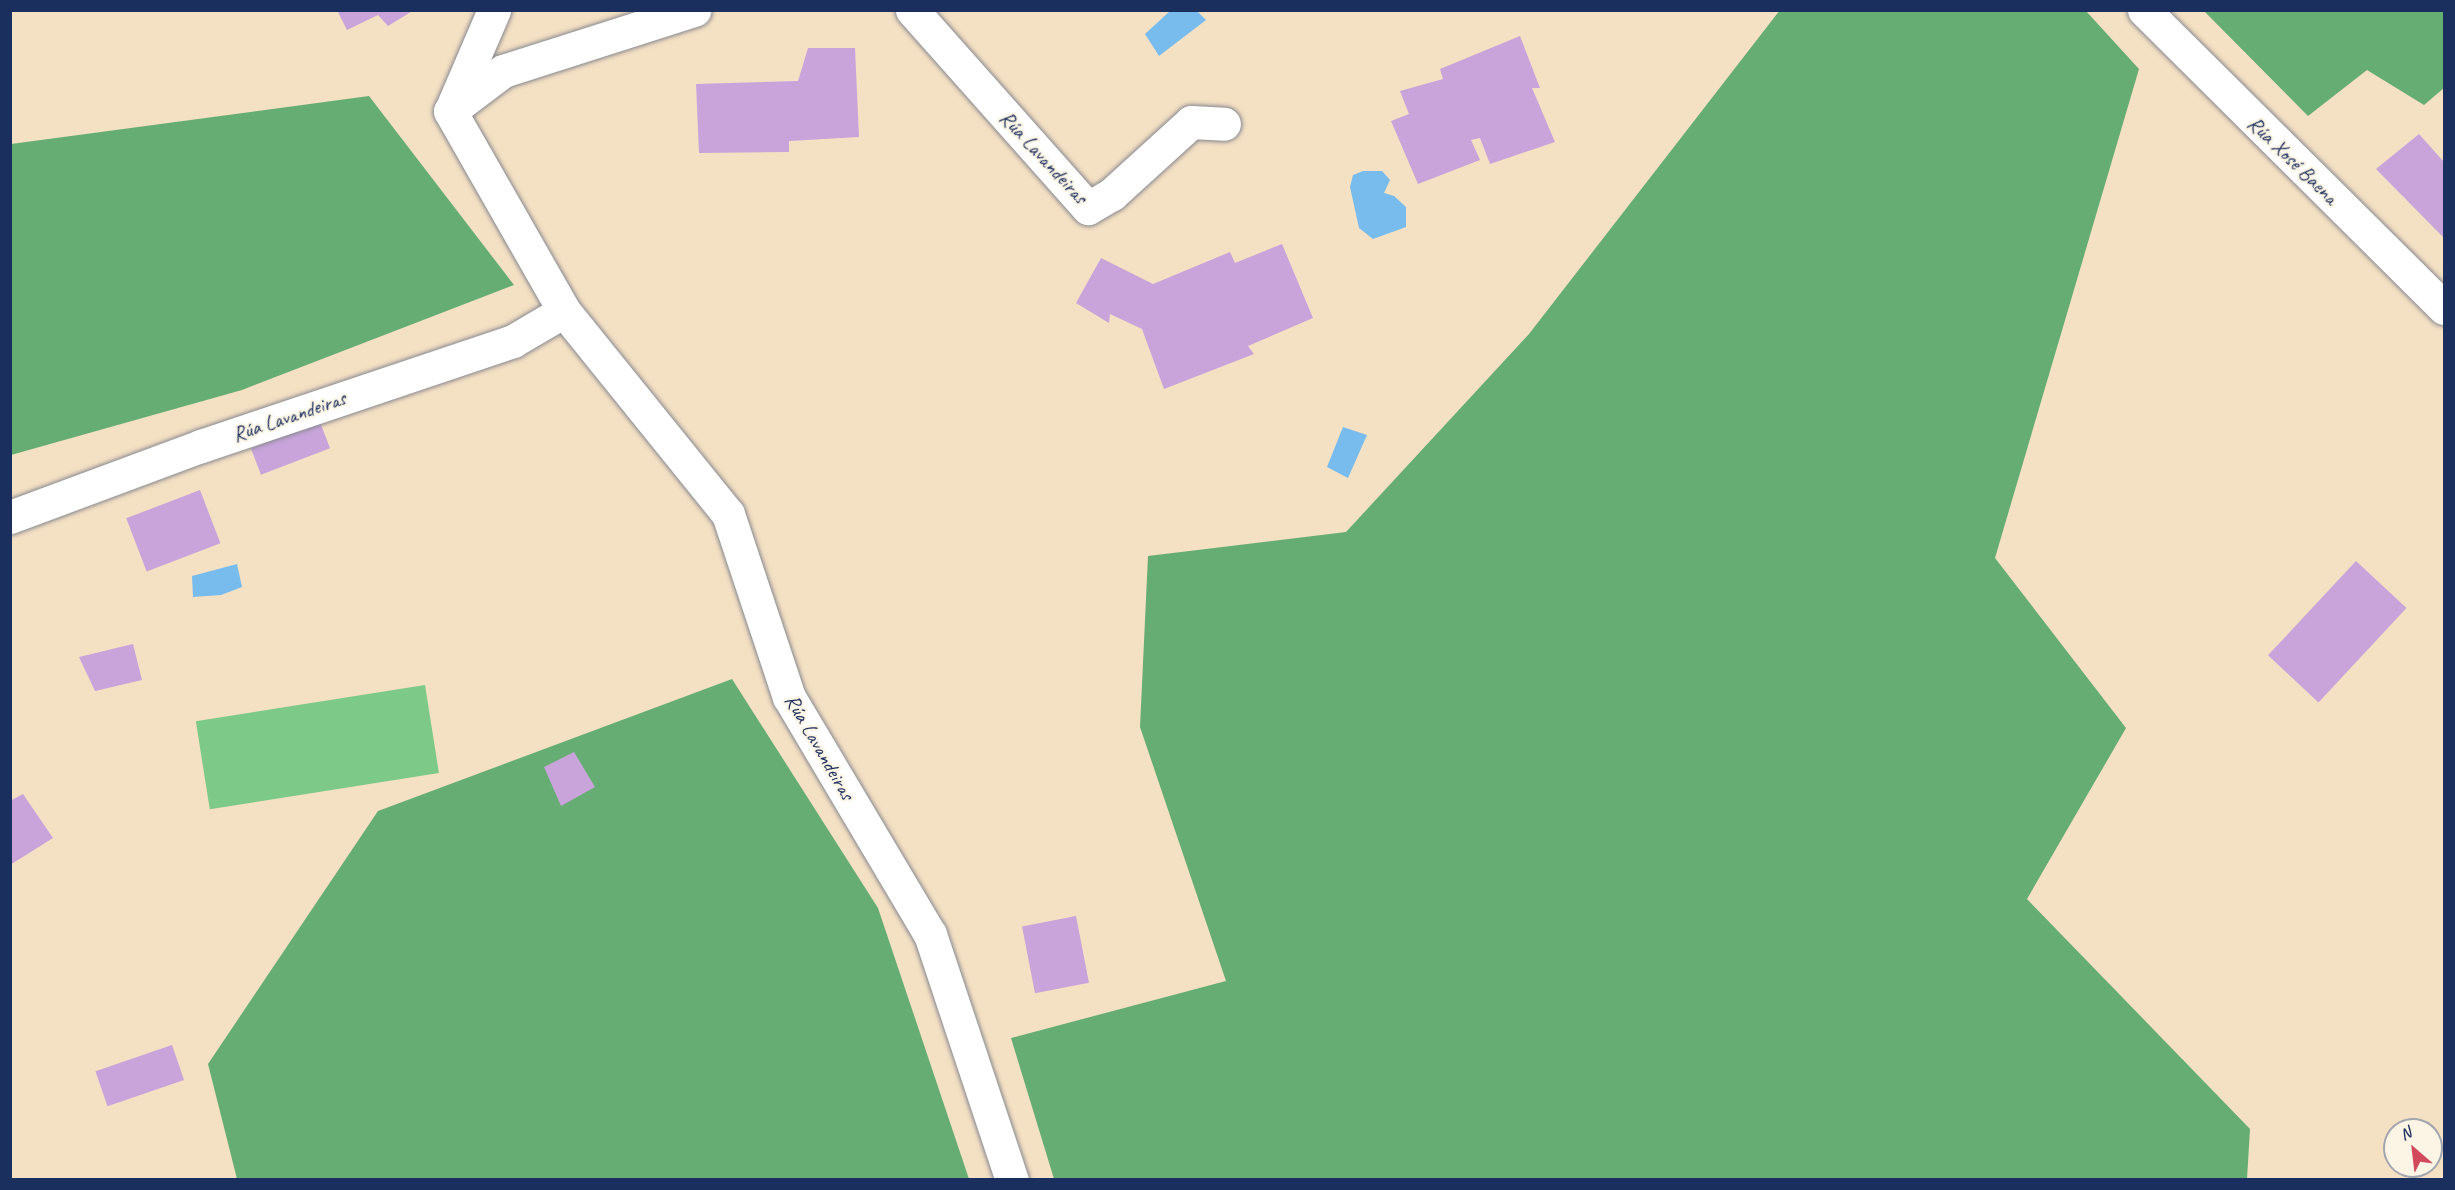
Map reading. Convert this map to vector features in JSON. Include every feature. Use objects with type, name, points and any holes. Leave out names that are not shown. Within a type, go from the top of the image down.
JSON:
[{"type":"street","points":[[450,111],[494,10]]},
{"type":"street","points":[[450,111],[503,71],[694,10]]},
{"type":"street","name":"Rúa Lavandeiras","points":[[912,10],[1088,208],[1113,194],[1191,122],[1224,124]]},
{"type":"street","name":"Rúa Xosé Baena","points":[[2144,10],[2445,308]]},
{"type":"street","name":"Rúa Lavandeiras","points":[[450,111],[564,311],[728,514],[789,697],[930,934],[1012,1179]]},
{"type":"street","name":"Rúa Lavandeiras","points":[[10,518],[201,446],[513,341],[564,311]]},
{"type":"green space","points":[[1780,10],[2086,11],[2139,69],[1995,558],[2126,728],[2027,899],[2250,1129],[2247,1179],[1054,1179],[1011,1038],[1226,981],[1140,727],[1148,556],[1346,532],[1529,334]]},
{"type":"green space","points":[[2204,11],[2444,11],[2444,88],[2424,105],[2367,70],[2308,116]]},
{"type":"green space","points":[[369,96],[514,285],[242,390],[11,455],[11,144]]},
{"type":"green space","points":[[732,679],[878,908],[969,1179],[237,1179],[208,1064],[378,811]]},
{"type":"green space","points":[[425,685],[439,773],[210,809],[196,721]]},
{"type":"water","points":[[1170,11],[1197,11],[1206,20],[1159,56],[1145,34]]},
{"type":"water","points":[[1363,171],[1382,171],[1390,180],[1384,193],[1394,196],[1406,207],[1406,227],[1373,239],[1359,228],[1350,187],[1353,175]]},
{"type":"water","points":[[1343,427],[1367,435],[1348,478],[1327,467]]},
{"type":"water","points":[[237,564],[242,587],[221,595],[193,597],[192,576]]},
{"type":"building","points":[[337,10],[414,10],[388,26],[378,15],[347,30]]},
{"type":"building","points":[[1520,36],[1540,88],[1532,88],[1555,142],[1490,164],[1480,138],[1471,140],[1480,160],[1418,184],[1391,121],[1409,114],[1400,91],[1443,79],[1440,69]]},
{"type":"building","points":[[808,48],[855,48],[859,137],[789,141],[789,152],[699,153],[696,84],[798,81]]},
{"type":"building","points":[[2419,134],[2444,162],[2444,238],[2376,169]]},
{"type":"building","points":[[1282,244],[1313,318],[1248,346],[1254,354],[1164,389],[1142,329],[1110,314],[1109,323],[1076,303],[1101,258],[1153,284],[1230,252],[1235,263]]},
{"type":"building","points":[[320,422],[330,448],[261,475],[251,449]]},
{"type":"building","points":[[200,490],[220,543],[147,572],[126,518]]},
{"type":"building","points":[[2356,561],[2406,608],[2318,702],[2268,655]]},
{"type":"building","points":[[133,644],[142,680],[95,691],[79,657]]},
{"type":"building","points":[[574,752],[595,787],[561,806],[544,767]]},
{"type":"building","points":[[23,794],[53,838],[10,865],[10,801]]},
{"type":"building","points":[[1076,916],[1089,983],[1035,993],[1022,926]]},
{"type":"building","points":[[172,1045],[184,1080],[107,1106],[95,1071]]}]
